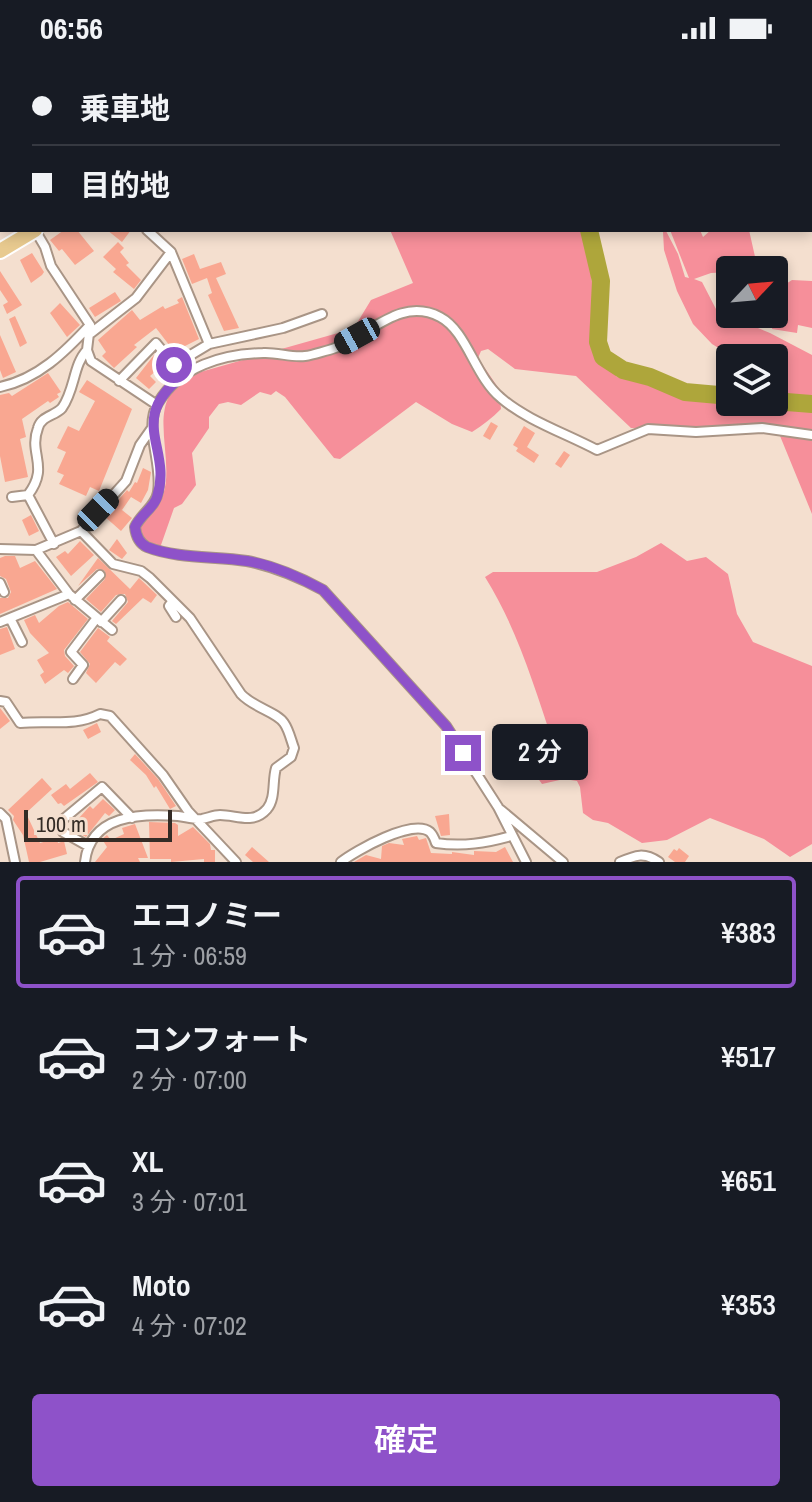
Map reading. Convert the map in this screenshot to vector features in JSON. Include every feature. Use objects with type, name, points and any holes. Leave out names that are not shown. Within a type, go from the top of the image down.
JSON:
[{"type":"main road","points":[[0,251],[32,232]]},
{"type":"street","points":[[28,495],[40,475],[38,427],[63,406],[74,385],[79,362],[87,350],[91,329],[51,266],[36,232]]},
{"type":"street","points":[[149,232],[171,252],[209,344]]},
{"type":"street","points":[[0,387],[23,381],[37,373],[91,329],[136,298],[171,252]]},
{"type":"street","points":[[0,549],[36,550],[81,531],[126,481],[140,445],[152,427],[157,405],[182,376],[221,358],[265,353],[304,357],[335,349],[398,313],[426,312],[452,324],[486,382],[500,398],[597,450],[648,429],[696,432],[762,428],[812,435]]},
{"type":"street","points":[[174,365],[209,344],[283,328],[322,314]]},
{"type":"street","points":[[119,381],[156,343],[182,376]]},
{"type":"street","points":[[87,350],[91,361],[157,405]]},
{"type":"street","points":[[152,427],[159,482],[157,499],[135,527],[135,533],[144,546],[177,554],[250,562],[323,590],[446,726],[498,807],[526,862]]},
{"type":"street","points":[[12,497],[28,495]]},
{"type":"street","points":[[28,495],[54,544]]},
{"type":"street","points":[[81,531],[108,560],[141,571],[190,618],[251,705],[284,721],[294,748],[291,757],[276,768],[272,798],[267,809],[260,814],[244,819],[221,815],[198,819],[177,816],[132,818],[109,823],[88,846],[85,862]]},
{"type":"street","points":[[36,550],[72,597],[112,630]]},
{"type":"street","points":[[0,622],[72,597],[100,575]]},
{"type":"street","points":[[73,679],[83,665],[71,652],[121,600]]},
{"type":"street","points":[[172,602],[169,606],[176,617]]},
{"type":"street","points":[[10,618],[22,642]]},
{"type":"street","points":[[0,701],[6,702],[20,723],[47,720],[83,722],[100,714],[110,716],[163,775],[188,811],[236,862]]},
{"type":"street","points":[[88,846],[63,832],[60,822],[102,787],[132,818]]},
{"type":"street","points":[[498,807],[563,862]]},
{"type":"street","points":[[0,813],[6,819],[15,862]]},
{"type":"street","points":[[341,862],[380,839],[412,829],[431,832],[436,843],[448,845],[477,845],[511,836]]},
{"type":"street","points":[[620,862],[637,854],[647,855],[659,862]]},
{"type":"shaded area","points":[[391,232],[585,232],[594,297],[596,351],[617,377],[716,391],[716,416],[788,416],[788,344],[716,344],[716,346],[712,344],[693,324],[677,291],[664,250],[663,232],[667,232],[685,277],[689,278],[671,232],[701,232],[703,237],[709,232],[749,232],[755,256],[716,256],[716,273],[694,279],[702,282],[716,309],[716,328],[758,328],[812,355],[812,514],[778,431],[631,428],[576,376],[515,369],[488,349],[481,351],[478,358],[499,389],[501,409],[484,424],[472,432],[416,402],[340,459],[334,458],[285,397],[276,391],[271,395],[260,392],[241,405],[228,402],[219,404],[209,417],[209,428],[192,453],[196,485],[182,504],[174,508],[161,545],[156,546],[142,538],[140,525],[163,495],[166,479],[164,411],[169,396],[179,383],[197,373],[338,333],[357,323],[371,300],[413,283]]},
{"type":"shaded area","points":[[812,281],[812,328],[798,325],[797,333],[772,329],[788,328],[788,283]]},
{"type":"shaded area","points":[[661,543],[687,561],[706,557],[728,574],[737,614],[753,642],[812,666],[812,844],[790,857],[764,839],[710,818],[667,840],[642,843],[608,823],[593,820],[583,813],[577,781],[564,779],[542,784],[527,763],[553,742],[516,637],[485,577],[493,572],[597,572],[636,557]]},
{"type":"building","points":[[61,232],[79,232],[94,251],[75,265],[50,240]]},
{"type":"building","points":[[110,232],[130,232],[122,242]]},
{"type":"building","points":[[118,242],[124,248],[120,252],[129,263],[126,265],[141,280],[134,289],[113,272],[116,269],[103,257]]},
{"type":"building","points":[[32,253],[44,272],[31,283],[20,260]]},
{"type":"building","points":[[194,254],[200,269],[221,262],[226,274],[216,278],[239,328],[224,331],[208,295],[212,293],[207,278],[192,284],[182,259]]},
{"type":"building","points":[[0,271],[22,305],[7,314],[3,305],[8,302],[0,290]]},
{"type":"building","points":[[115,292],[121,301],[95,317],[89,308]]},
{"type":"building","points":[[182,297],[199,339],[183,347],[181,344],[173,350],[156,328],[134,345],[137,347],[114,368],[102,356],[106,352],[98,340],[132,310],[140,320],[163,306],[165,309],[179,303],[177,300]]},
{"type":"building","points":[[60,303],[80,325],[67,337],[50,313]]},
{"type":"building","points":[[15,316],[27,343],[20,347],[9,319]]},
{"type":"building","points":[[0,335],[16,372],[3,378],[0,370]]},
{"type":"building","points":[[154,355],[163,365],[150,376],[156,382],[149,389],[136,378]]},
{"type":"building","points":[[48,373],[61,392],[57,394],[59,397],[22,419],[26,437],[20,439],[28,477],[5,482],[0,456],[0,395],[9,393],[12,396]]},
{"type":"building","points":[[87,380],[132,409],[99,491],[90,487],[86,496],[59,484],[64,475],[57,472],[66,452],[57,448],[68,426],[79,431],[95,401],[79,392]]},
{"type":"building","points":[[491,422],[498,426],[490,440],[483,436]]},
{"type":"building","points":[[524,426],[535,433],[527,447],[539,455],[534,463],[516,451],[518,448],[513,445]]},
{"type":"building","points":[[564,451],[570,455],[561,468],[555,464]]},
{"type":"building","points":[[143,468],[151,472],[148,490],[141,503],[131,497],[122,510],[132,518],[121,531],[104,516],[137,483]]},
{"type":"building","points":[[31,515],[39,531],[29,536],[22,520]]},
{"type":"building","points":[[117,539],[127,553],[122,559],[109,550]]},
{"type":"building","points":[[80,541],[94,555],[71,576],[56,557],[65,551],[68,554]]},
{"type":"building","points":[[15,556],[20,568],[35,561],[57,589],[0,614],[0,598],[8,598],[11,592],[6,579],[0,576],[0,558]]},
{"type":"building","points":[[98,558],[130,589],[139,578],[157,595],[151,603],[143,598],[116,624],[112,621],[128,602],[125,594],[116,595],[101,612],[86,599],[105,579],[105,571],[97,569],[78,586]]},
{"type":"building","points":[[68,602],[88,619],[64,650],[74,666],[68,673],[64,670],[45,684],[40,675],[44,672],[37,660],[49,653],[30,633],[24,620],[35,615],[39,623]]},
{"type":"building","points":[[7,627],[15,649],[0,655],[0,629]]},
{"type":"building","points":[[98,628],[110,637],[107,641],[127,659],[120,666],[115,662],[96,683],[86,673],[90,664],[80,652]]},
{"type":"building","points":[[0,708],[10,721],[0,729]]},
{"type":"building","points":[[97,723],[101,732],[88,739],[83,730]]},
{"type":"building","points":[[135,754],[158,779],[176,806],[170,809],[156,786],[154,788],[130,760]]},
{"type":"building","points":[[90,773],[98,782],[64,806],[51,795],[66,784],[70,789]]},
{"type":"building","points":[[42,778],[52,789],[26,813],[40,843],[57,838],[58,843],[64,841],[67,854],[29,862],[23,835],[8,810]]},
{"type":"building","points":[[103,799],[115,810],[109,816],[105,813],[86,837],[70,828],[90,806],[93,809]]},
{"type":"building","points":[[449,814],[450,835],[441,836],[435,816]]},
{"type":"building","points":[[149,822],[175,823],[178,825],[178,836],[193,827],[210,844],[211,850],[215,850],[215,862],[204,862],[204,859],[171,862],[171,859],[150,859]]},
{"type":"building","points":[[135,824],[148,858],[138,858],[140,862],[95,862],[107,847],[102,839],[107,835],[111,840],[124,834],[122,828]]},
{"type":"building","points":[[417,836],[419,840],[426,838],[431,853],[474,855],[474,851],[496,852],[505,847],[513,862],[354,862],[366,855],[381,859],[382,846],[389,843],[404,845],[402,839]]},
{"type":"building","points":[[252,847],[269,862],[253,862],[245,855]]},
{"type":"building","points":[[679,848],[689,856],[685,862],[675,862],[668,857]]},
{"type":"waterway","points":[[589,232],[601,281],[598,342],[603,357],[623,370],[650,377],[685,392],[716,395]]},
{"type":"waterway","points":[[788,402],[812,404]]},
{"type":"route","points":[[174,365],[182,376],[157,405],[152,427],[159,463],[158,493],[156,501],[135,527],[139,540],[144,546],[177,554],[250,562],[323,590],[446,726],[463,753]]}]
